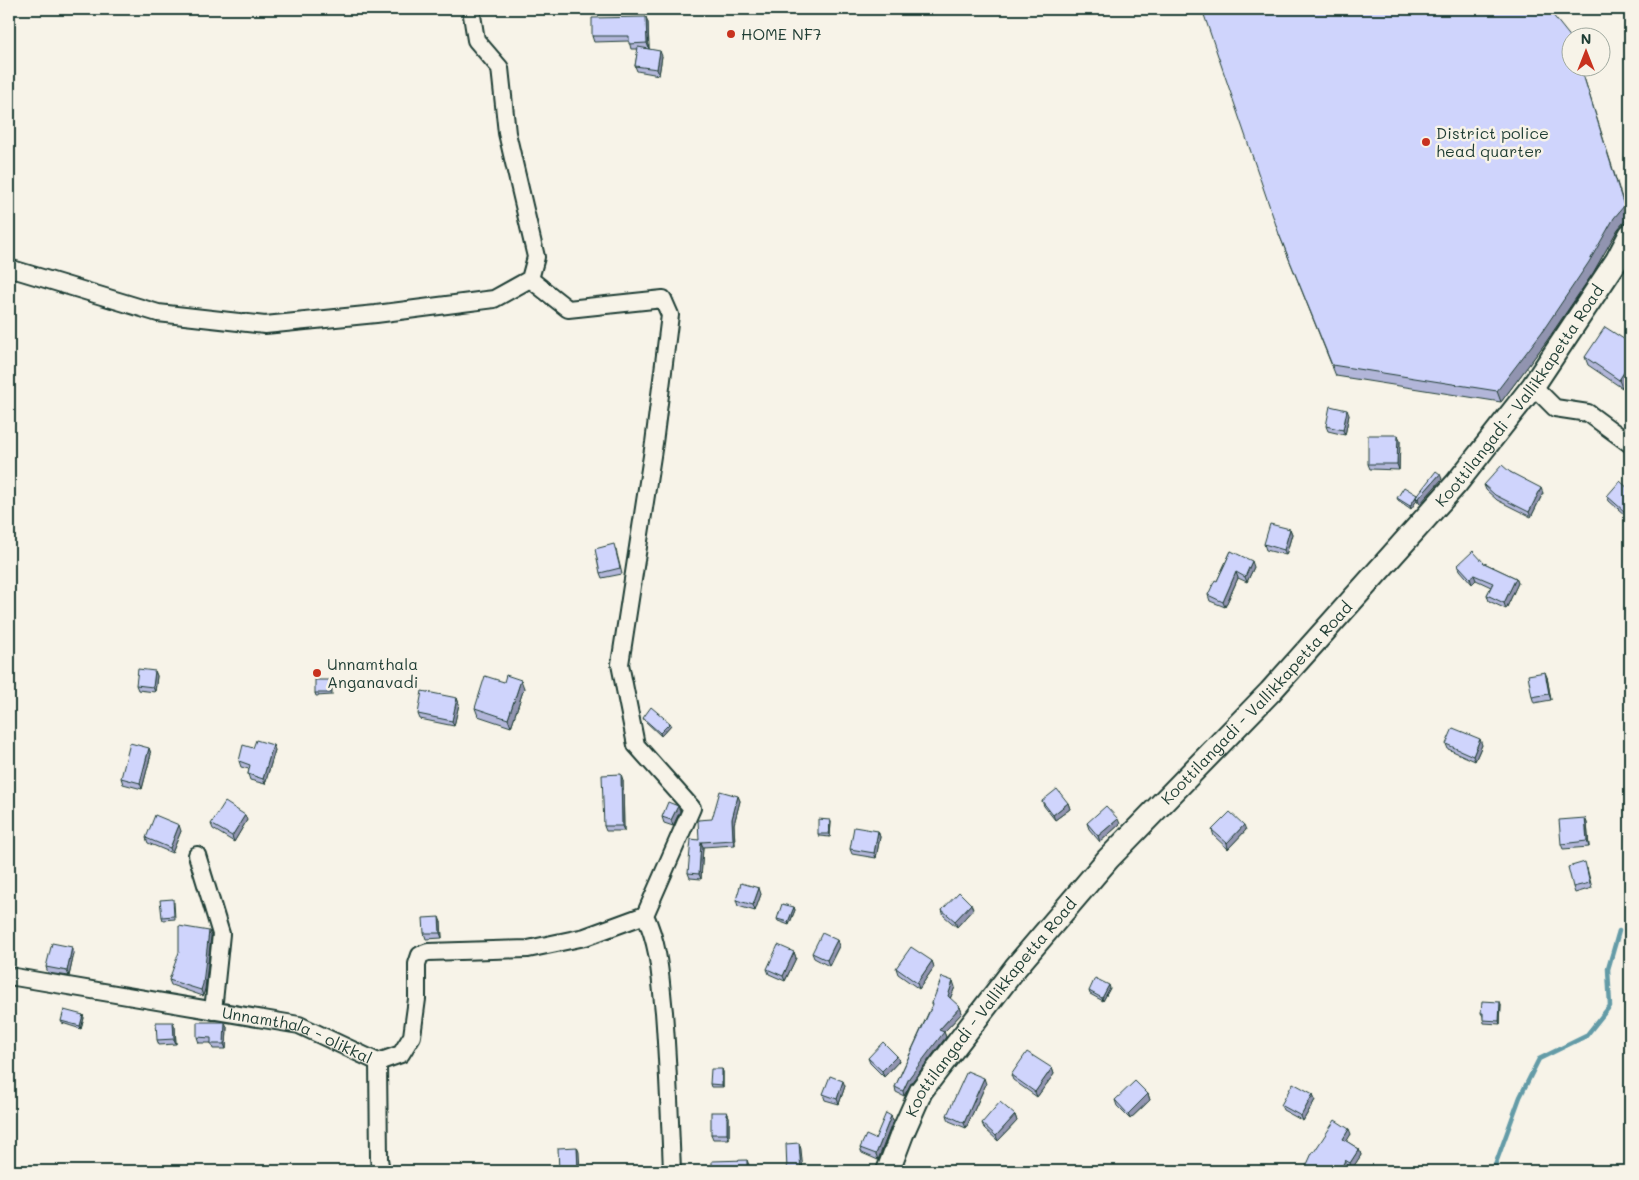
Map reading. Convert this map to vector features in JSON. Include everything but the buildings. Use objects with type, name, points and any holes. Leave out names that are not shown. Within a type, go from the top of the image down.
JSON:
[{"type":"main road","name":"Koottilangadi - Vallikkapetta Road","points":[[888,1171],[921,1091],[1016,967],[1108,859],[1270,692],[1450,491],[1533,386],[1617,260],[1630,234]]},
{"type":"street","points":[[9,268],[158,313],[265,325],[376,314],[494,299],[530,279],[536,258],[507,133],[500,68],[476,40],[471,9]]},
{"type":"street","points":[[530,279],[568,309],[663,299],[670,315],[653,453],[620,664],[636,745],[692,808],[645,915],[651,927],[659,958],[668,1060],[672,1171]]},
{"type":"street","points":[[1533,386],[1555,408],[1588,413],[1630,444]]},
{"type":"street","points":[[197,855],[221,934],[214,1011]]},
{"type":"street","name":"Unnamthala - olikkal","points":[[9,976],[299,1025],[378,1062],[401,1054],[412,1036],[417,999],[417,964],[420,955],[428,952],[528,949],[585,937],[645,915]]},
{"type":"street","points":[[378,1062],[380,1159],[382,1171]]},
{"type":"waterway","points":[[1493,1171],[1520,1097],[1539,1059],[1586,1036],[1610,1006],[1608,969],[1619,931]]},
{"type":"place","name":"HOME NF7","points":[[731,34]]},
{"type":"place","name":"District police head quarter","points":[[1426,142]]},
{"type":"place","name":"Unnamthala Anganavadi","points":[[317,673]]}]
